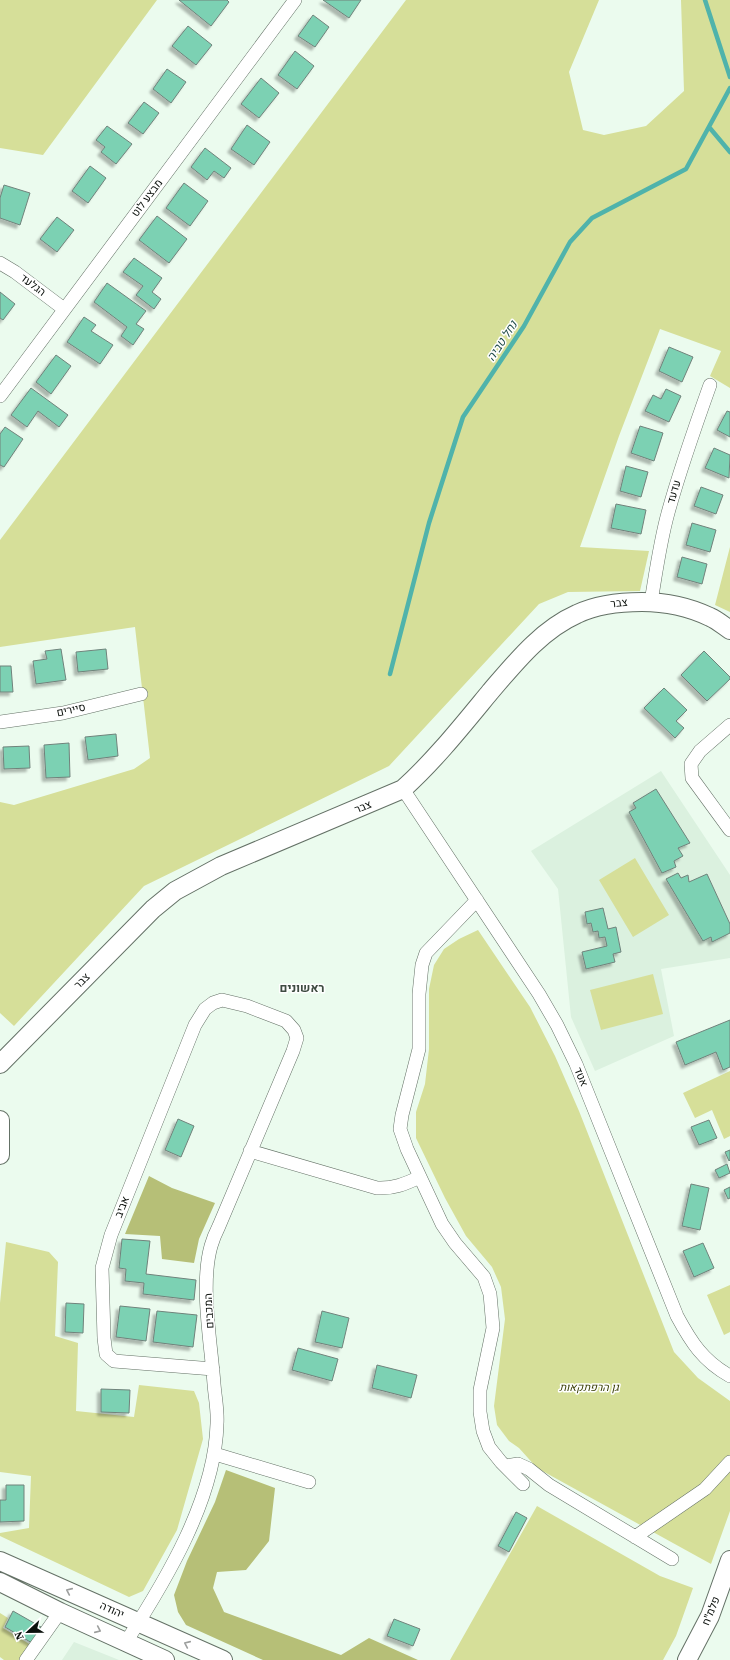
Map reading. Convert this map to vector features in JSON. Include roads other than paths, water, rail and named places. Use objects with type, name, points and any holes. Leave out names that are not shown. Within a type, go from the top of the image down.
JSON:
[{"type":"street","name":"מבצע לוט","points":[[0,396],[295,0]]},
{"type":"street","name":"הגלעד","points":[[0,264],[15,272],[64,309]]},
{"type":"street","name":"עדעד","points":[[651,602],[658,556],[668,514],[680,471],[710,385]]},
{"type":"street","name":"צבר","points":[[0,1064],[153,909],[175,891],[221,866],[403,789],[422,772],[508,671],[534,643],[555,626],[577,614],[600,606],[627,602],[651,602],[679,606],[711,617],[730,630]]},
{"type":"street","name":"סיירים","points":[[0,722],[63,713],[141,694]]},
{"type":"street","points":[[730,725],[700,751],[691,764],[692,778],[730,830]]},
{"type":"street","name":"אטד","points":[[403,789],[539,994],[557,1025],[576,1064],[677,1316],[690,1341],[705,1358],[730,1376]]},
{"type":"street","points":[[477,900],[426,953],[422,965],[419,994],[419,1049],[402,1115],[400,1129],[407,1150],[442,1224],[455,1243],[484,1277],[490,1294],[493,1328],[480,1390],[480,1412],[483,1431],[489,1447],[523,1484]]},
{"type":"street","name":"אביב","points":[[213,1369],[114,1361],[106,1354],[104,1338],[102,1268],[111,1235],[195,1025],[205,1009],[213,1003],[222,1000],[247,1006]]},
{"type":"street","name":"המכבים","points":[[126,1642],[139,1622],[184,1541],[206,1485],[215,1454],[217,1422],[207,1300],[211,1247],[218,1226],[297,1038],[294,1030],[286,1021],[247,1006]]},
{"type":"street","points":[[0,1120],[0,1155]]},
{"type":"street","points":[[250,1151],[377,1188],[390,1188],[406,1184],[420,1177]]},
{"type":"street","points":[[215,1454],[309,1482]]},
{"type":"street","points":[[635,1537],[705,1489],[730,1462]]},
{"type":"street","points":[[506,1466],[518,1464],[528,1469],[549,1486],[672,1559]]},
{"type":"street","name":"פלמ\"ח","points":[[687,1660],[710,1616],[730,1560]]},
{"type":"street","name":"יהודה","points":[[0,1561],[223,1660]]},
{"type":"street","points":[[0,1582],[60,1612],[165,1660]]},
{"type":"street","points":[[26,1660],[60,1612]]},
{"type":"waterway","name":"נחל טביה","points":[[705,0],[730,77]]},
{"type":"waterway","name":"נחל טביה","points":[[390,674],[429,523],[463,417],[524,326],[570,242],[592,218],[686,169],[730,88]]},
{"type":"waterway","points":[[709,127],[730,152]]},
{"type":"district","name":"ראשונים","points":[[302,988]]},
{"type":"park label","name":"גן הרפתקאות","points":[[589,1387]]}]
